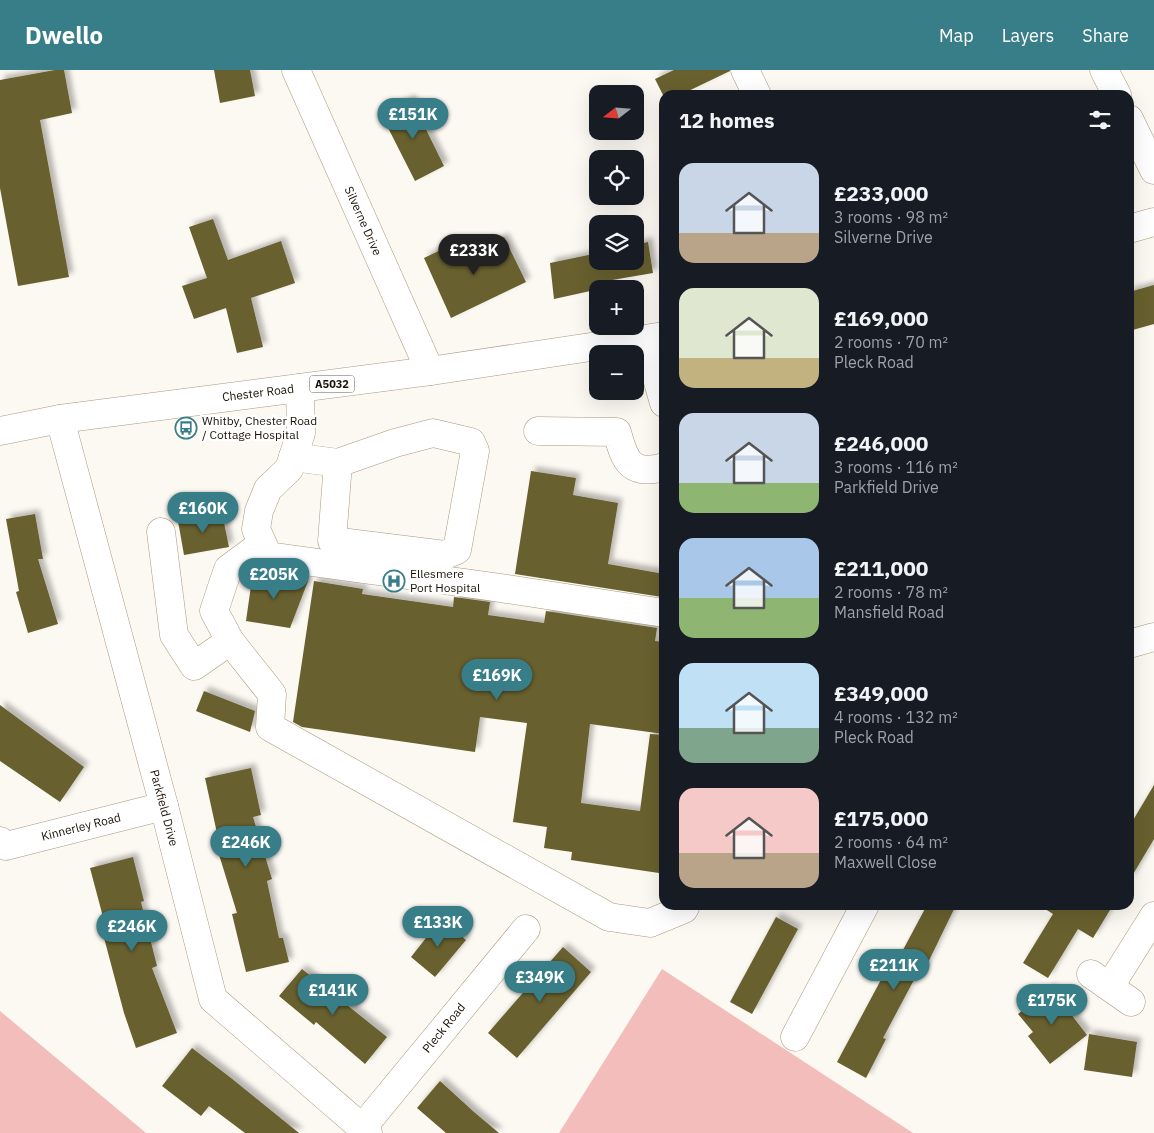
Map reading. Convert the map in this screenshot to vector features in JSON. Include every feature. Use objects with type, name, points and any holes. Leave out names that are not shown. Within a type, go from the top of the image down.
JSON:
[{"type":"street","name":"Silverne Drive","points":[[296,70],[430,371]]},
{"type":"street","points":[[745,70],[755,90]]},
{"type":"street","points":[[1104,70],[1114,90]]},
{"type":"street","points":[[1134,129],[1154,170]]},
{"type":"street","points":[[1134,228],[1154,222]]},
{"type":"street","name":"Chester Road","points":[[0,430],[60,419],[430,371],[655,338]]},
{"type":"street","points":[[655,338],[659,367]]},
{"type":"street","points":[[300,388],[301,434],[289,469],[268,488],[259,511],[256,529],[268,556],[487,586],[659,613]]},
{"type":"street","name":"Parkfield Drive","points":[[60,419],[164,806],[213,999],[365,1131]]},
{"type":"street","points":[[538,431],[617,432],[622,451],[634,467],[645,472],[659,468]]},
{"type":"street","points":[[293,458],[338,463],[395,443],[433,433],[471,442],[475,451],[457,550],[444,555],[332,541],[338,463]]},
{"type":"street","points":[[161,532],[174,635],[194,666],[230,641]]},
{"type":"street","points":[[262,544],[228,568],[214,611],[230,641],[272,694],[270,727],[609,917],[650,923],[682,910]]},
{"type":"street","points":[[1134,643],[1154,637]]},
{"type":"street","name":"Kinnerley Road","points":[[0,841],[6,846],[164,806]]},
{"type":"street","points":[[795,1037],[862,910]]},
{"type":"street","points":[[1111,987],[1154,916]]},
{"type":"street","name":"Pleck Road","points":[[365,1131],[526,929]]},
{"type":"shaded area","points":[[662,969],[913,1133],[559,1133]]},
{"type":"shaded area","points":[[0,1011],[146,1133],[0,1133]]},
{"type":"building","points":[[64,70],[72,113],[40,120],[69,277],[18,286],[0,188],[0,80]]},
{"type":"building","points":[[214,70],[250,70],[255,96],[220,103]]},
{"type":"building","points":[[674,70],[730,70],[690,90],[660,90],[655,79]]},
{"type":"building","points":[[411,99],[444,166],[415,181],[381,114]]},
{"type":"building","points":[[213,219],[228,260],[281,241],[295,283],[251,298],[263,347],[237,353],[226,308],[194,319],[182,286],[207,278],[189,227]]},
{"type":"building","points":[[504,237],[526,282],[451,318],[424,258],[451,245],[458,260]]},
{"type":"building","points":[[648,242],[653,273],[612,280],[589,280],[589,291],[554,299],[550,263],[589,255],[589,270],[644,270],[644,243]]},
{"type":"building","points":[[1154,285],[1154,324],[1134,330],[1134,291]]},
{"type":"building","points":[[531,471],[576,478],[573,495],[618,503],[608,564],[659,573],[659,597],[515,574]]},
{"type":"building","points":[[222,513],[229,547],[184,555],[178,521]]},
{"type":"building","points":[[35,514],[43,559],[38,559],[58,624],[28,633],[16,592],[19,591],[6,519]]},
{"type":"building","points":[[253,572],[308,581],[290,628],[246,621]]},
{"type":"building","points":[[314,581],[363,589],[362,594],[453,607],[454,597],[490,602],[488,615],[544,623],[546,611],[657,628],[655,641],[659,641],[659,733],[590,724],[581,803],[640,811],[650,734],[659,735],[659,873],[571,860],[572,852],[544,848],[547,827],[513,822],[527,723],[480,717],[475,752],[302,727],[293,722]]},
{"type":"building","points":[[204,691],[255,711],[250,732],[196,711]]},
{"type":"building","points":[[0,705],[84,767],[60,802],[0,761]]},
{"type":"building","points":[[251,768],[261,815],[253,817],[272,879],[267,881],[279,938],[283,938],[289,962],[246,972],[232,914],[237,913],[217,848],[220,847],[205,778]]},
{"type":"building","points":[[1154,785],[1154,839],[1134,873],[1134,819]]},
{"type":"building","points":[[133,857],[144,901],[141,902],[157,966],[152,968],[177,1033],[136,1048],[124,1013],[103,934],[107,932],[90,868]]},
{"type":"building","points":[[924,910],[954,910],[920,979],[916,976],[883,1038],[886,1039],[866,1078],[837,1062],[883,976],[888,978]]},
{"type":"building","points":[[1047,910],[1110,910],[1093,938],[1078,929],[1048,978],[1023,963],[1053,914]]},
{"type":"building","points":[[776,917],[798,929],[752,1014],[730,1002]]},
{"type":"building","points":[[441,919],[466,940],[435,977],[411,957]]},
{"type":"building","points":[[563,947],[591,972],[517,1058],[488,1033]]},
{"type":"building","points":[[302,969],[387,1037],[365,1064],[316,1022],[314,1025],[279,996]]},
{"type":"building","points":[[1051,988],[1087,1035],[1050,1064],[1028,1036],[1033,1032],[1018,1014]]},
{"type":"building","points":[[1089,1034],[1137,1042],[1132,1077],[1084,1070]]},
{"type":"building","points":[[192,1048],[299,1133],[245,1133],[209,1106],[201,1116],[162,1086]]},
{"type":"building","points":[[440,1081],[499,1133],[446,1133],[417,1108]]},
{"type":"place","name":"Whitby, Chester Road / Cottage Hospital","points":[[186,428]]},
{"type":"place","name":"Ellesmere Port Hospital","points":[[394,581]]}]
